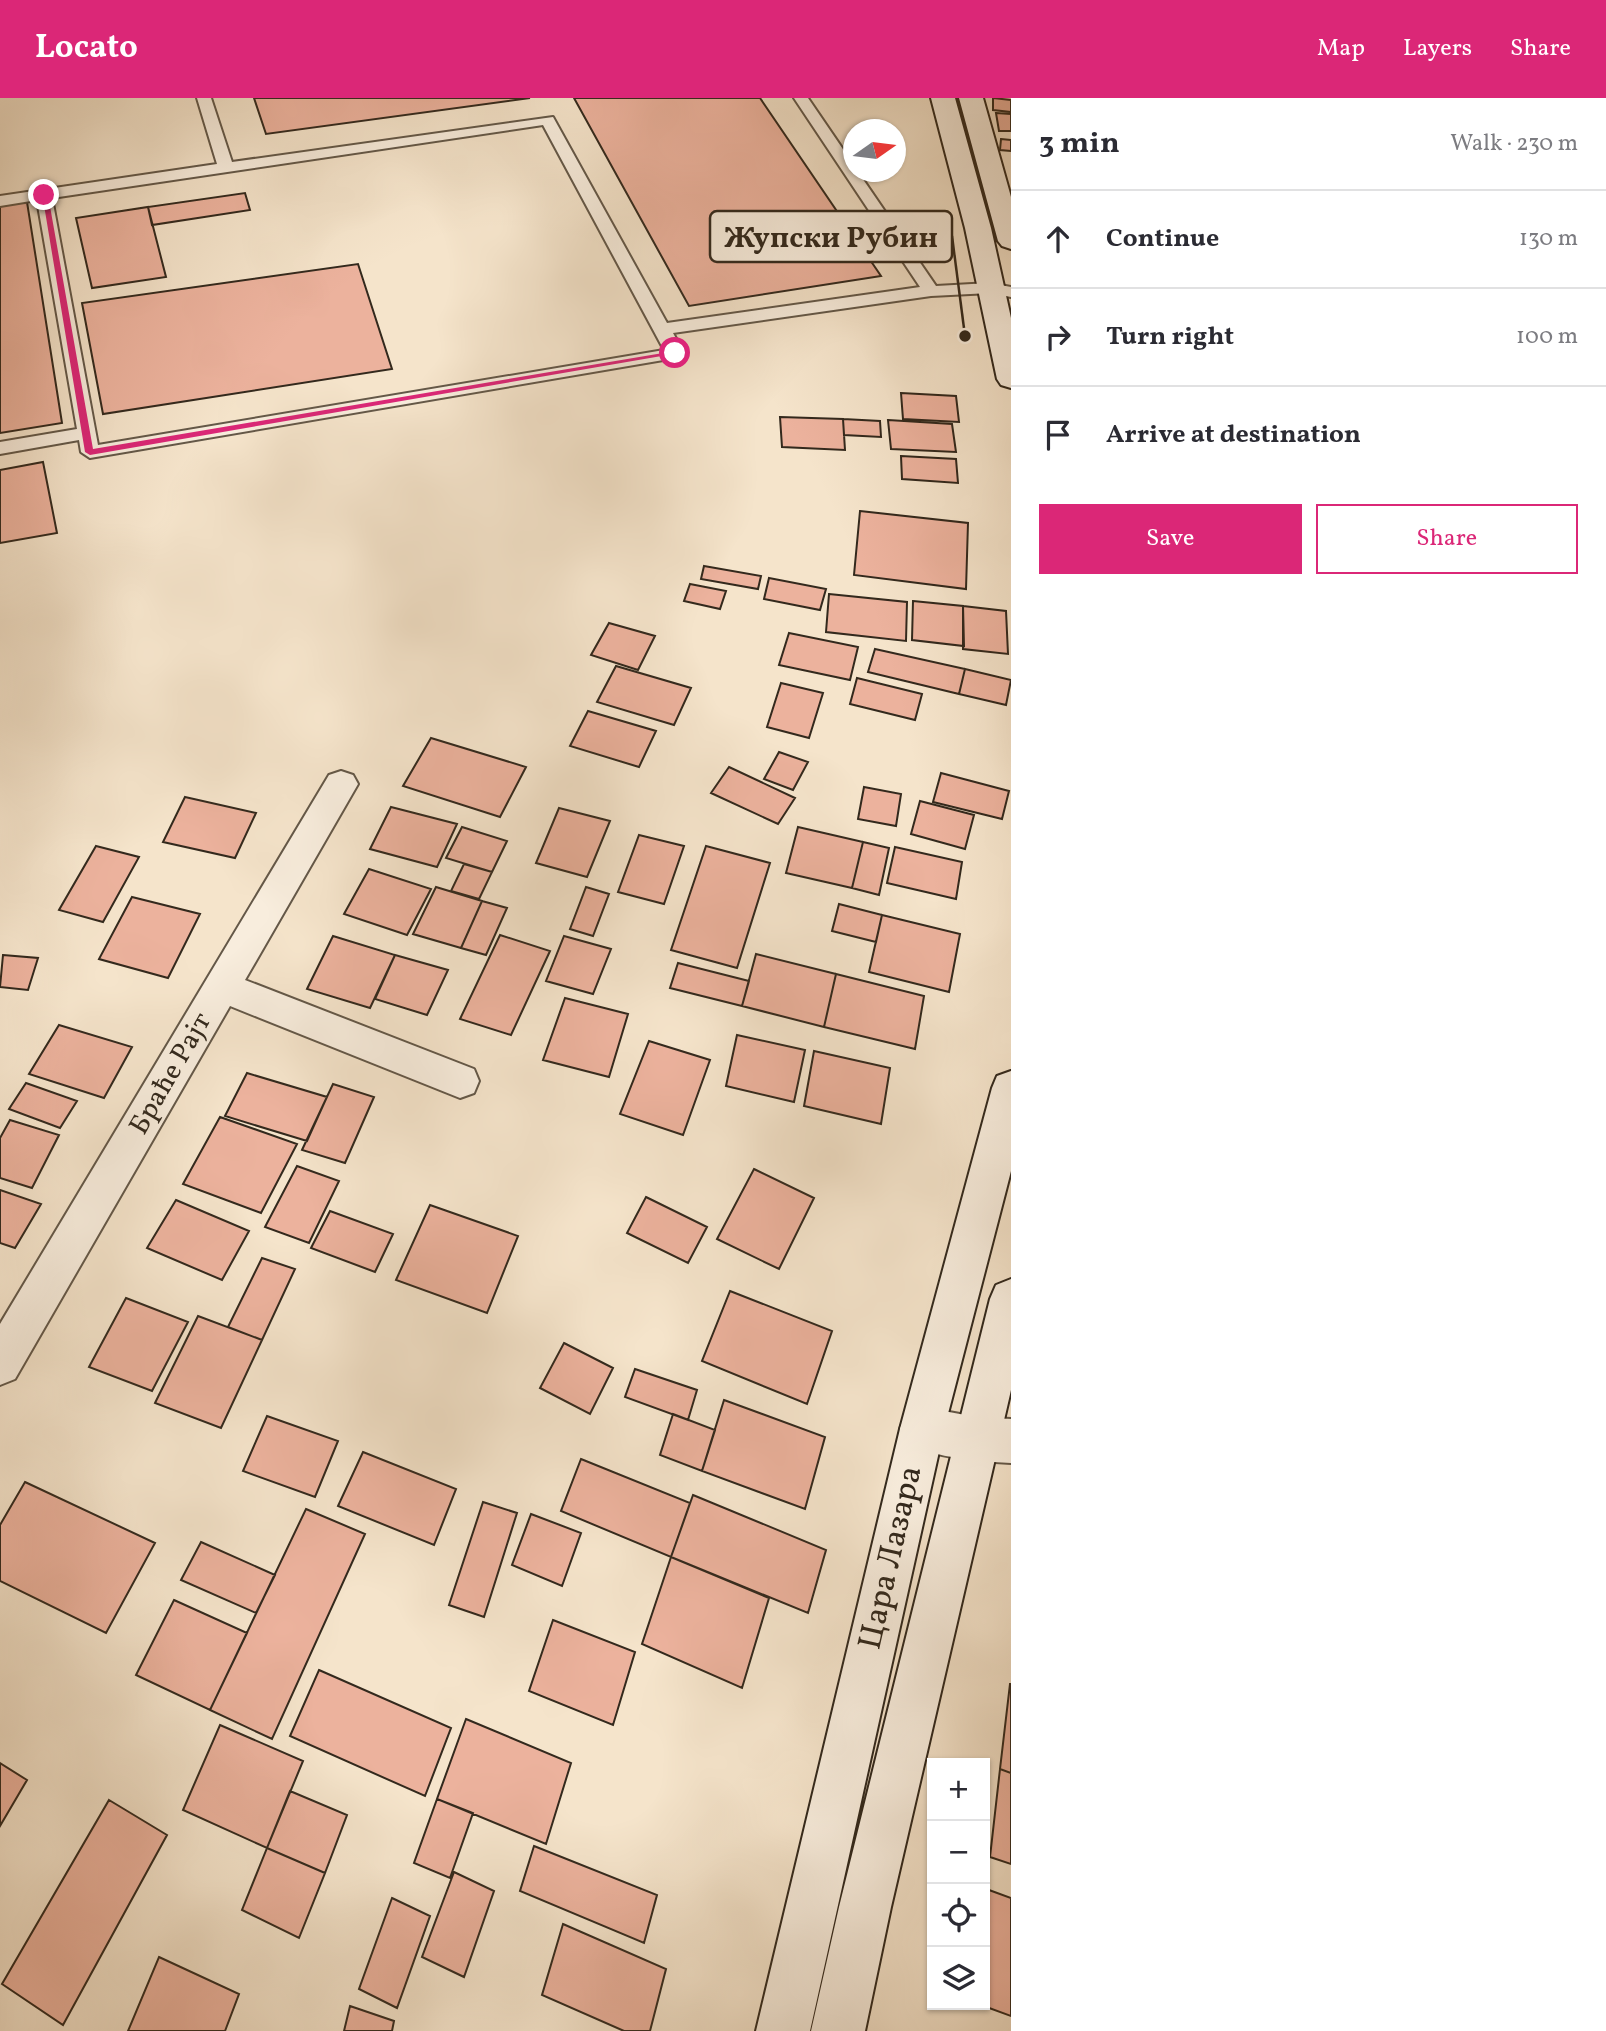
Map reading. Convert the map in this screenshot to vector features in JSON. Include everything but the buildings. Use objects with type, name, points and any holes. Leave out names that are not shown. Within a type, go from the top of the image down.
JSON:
[{"type":"main road","points":[[943,98],[978,228],[1001,290],[1011,379]]},
{"type":"main road","points":[[971,98],[1011,242]]},
{"type":"main road","name":"Браће Рајт","points":[[0,1364],[341,784]]},
{"type":"main road","points":[[222,987],[460,1081]]},
{"type":"main road","name":"Цара Лазара","points":[[783,2031],[922,1429],[1011,1088]]},
{"type":"main road","name":"Цара Лазара","points":[[838,2031],[865,1906],[993,1440],[1011,1299]]},
{"type":"main road","points":[[922,1429],[993,1440]]},
{"type":"lane","points":[[204,98],[226,168]]},
{"type":"lane","points":[[802,98],[931,291]]},
{"type":"lane","points":[[0,201],[548,120],[675,353],[90,452],[44,195]]},
{"type":"lane","points":[[662,329],[931,291],[1001,290]]},
{"type":"lane","points":[[0,448],[86,433]]},
{"type":"place","name":"Жупски Рубин","points":[[965,336]]},
{"type":"route","points":[[44,195],[90,452],[675,353]]}]
